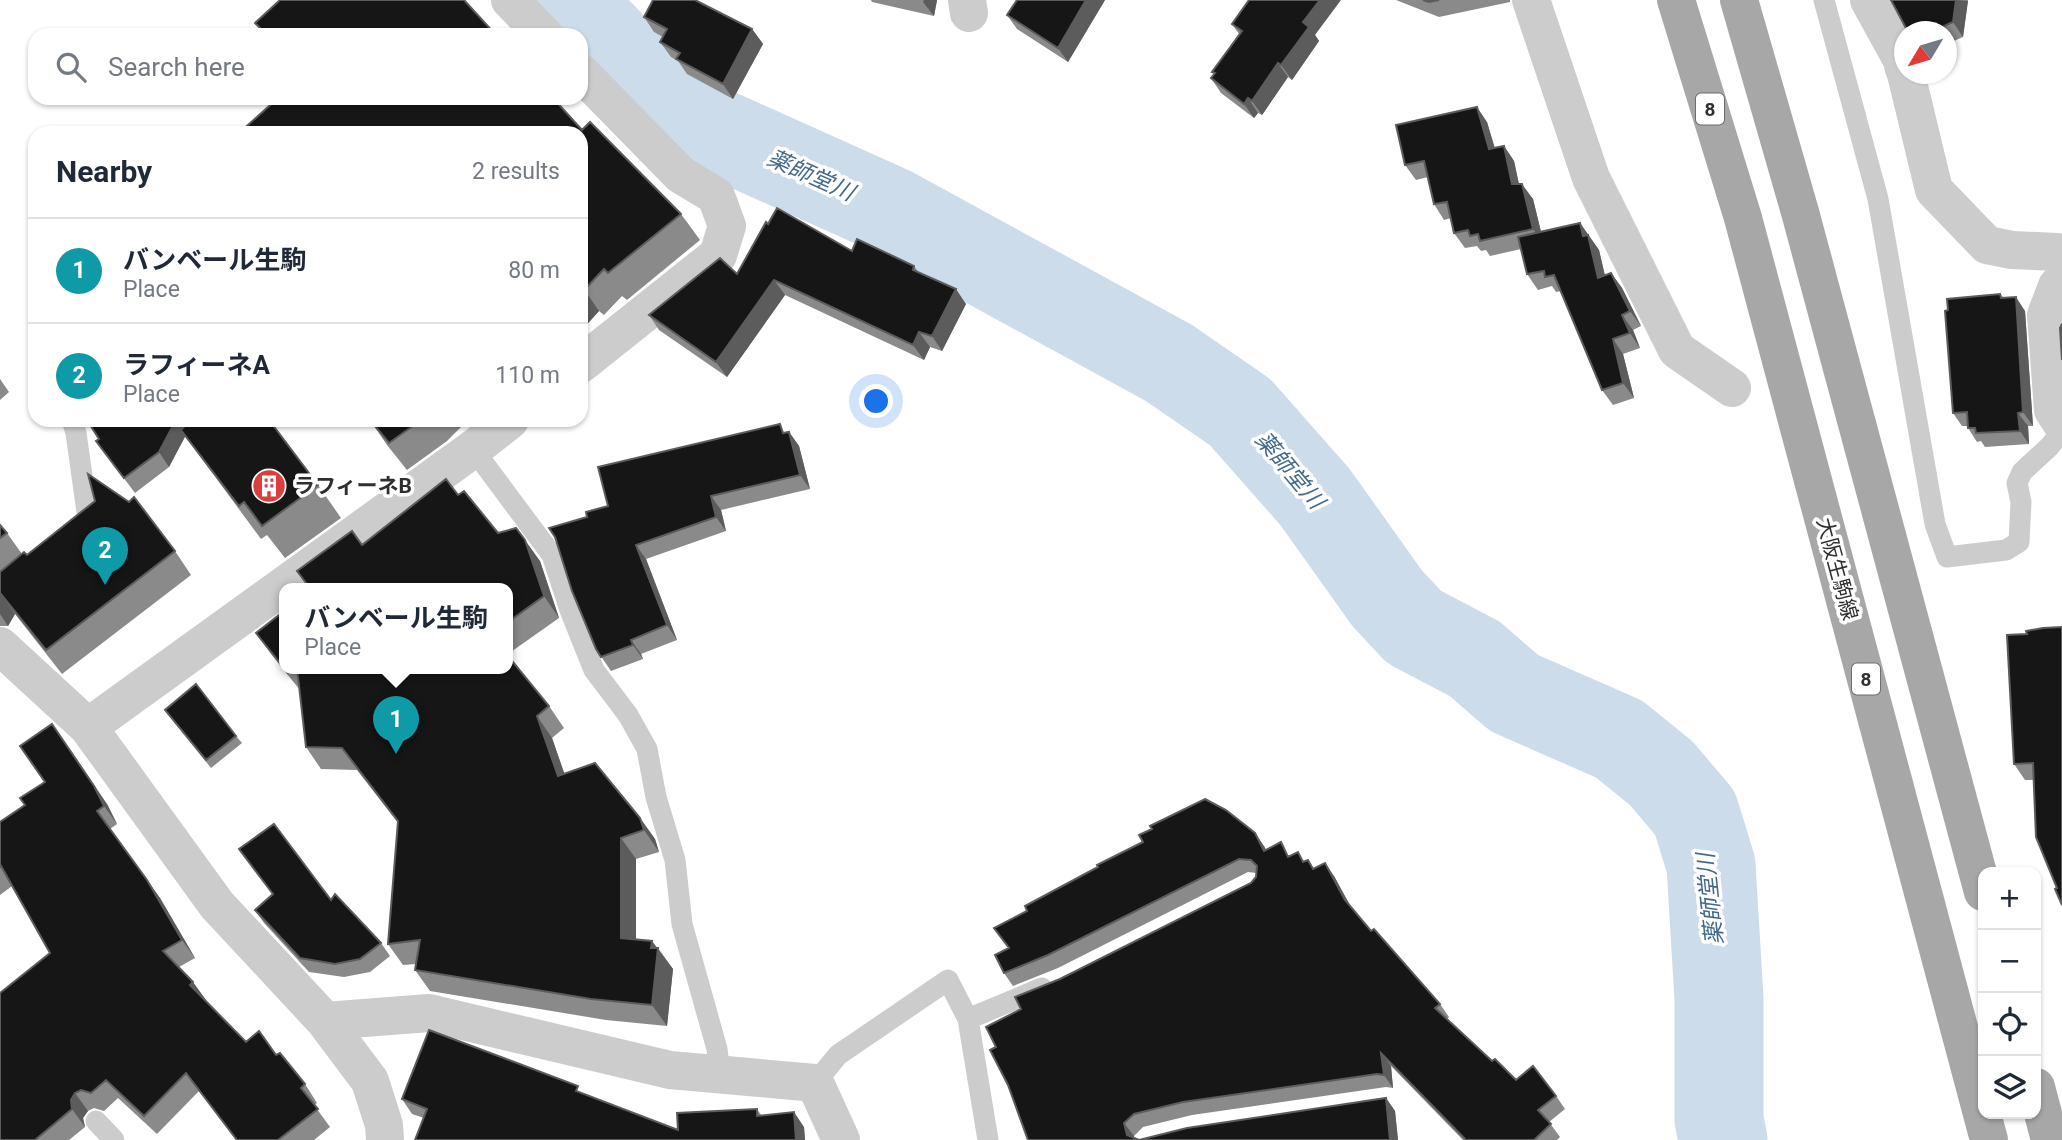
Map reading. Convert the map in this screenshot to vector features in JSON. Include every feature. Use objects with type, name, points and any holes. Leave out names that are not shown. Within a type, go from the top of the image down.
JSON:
[{"type":"main road","points":[[1655,0],[1743,218]]},
{"type":"main road","name":"大阪生駒線","points":[[1676,0],[1743,218],[1989,1140]]},
{"type":"main road","points":[[1739,0],[1800,212],[1978,873]]},
{"type":"main road","points":[[2041,1106],[2050,1140]]},
{"type":"street","points":[[510,0],[537,28]]},
{"type":"street","points":[[1531,0],[1591,178],[1677,350],[1732,388]]},
{"type":"street","points":[[1869,0],[1894,45]]},
{"type":"street","points":[[588,80],[681,175],[716,196],[727,226],[718,255],[588,358]]},
{"type":"street","points":[[1908,84],[1934,190],[1987,245],[2012,250],[2057,252],[2062,260]]},
{"type":"street","points":[[2062,281],[2057,286],[2046,315],[2053,410],[2062,424]]},
{"type":"street","points":[[287,583],[501,427]]},
{"type":"street","points":[[88,727],[279,589]]},
{"type":"street","points":[[0,646],[88,727],[218,905],[325,1021],[370,1080],[384,1125],[385,1140]]},
{"type":"street","points":[[325,1021],[429,1013],[670,1070],[815,1083],[841,1140]]},
{"type":"lane","points":[[1824,0],[1878,199],[1935,524],[1947,557],[2006,550],[2019,541],[2021,502],[2017,483],[2022,471],[2049,447],[2062,431]]},
{"type":"lane","points":[[59,543],[88,519],[74,427]]},
{"type":"lane","points":[[473,449],[552,555],[594,670],[628,715],[647,749],[656,797],[675,860],[682,924],[717,1049],[720,1075]]},
{"type":"lane","points":[[815,1083],[838,1055],[948,979],[968,1019],[988,1140]]},
{"type":"lane","points":[[968,1019],[1063,979]]},
{"type":"lane","points":[[96,1121],[114,1140]]},
{"type":"building","points":[[280,0],[464,0],[490,28],[260,28],[255,23]]},
{"type":"building","points":[[653,0],[695,0],[752,29],[723,84],[676,59],[680,53],[660,42],[667,29],[644,17]]},
{"type":"building","points":[[1017,0],[1086,0],[1058,48],[1007,15]]},
{"type":"building","points":[[1249,0],[1320,0],[1303,22],[1309,27],[1281,65],[1278,63],[1252,101],[1248,98],[1244,104],[1211,78],[1215,73],[1212,72],[1242,31],[1232,24]]},
{"type":"building","points":[[1891,0],[1956,0],[1953,21],[1902,21]]},
{"type":"building","points":[[270,105],[559,105],[578,126],[247,126]]},
{"type":"building","points":[[1477,107],[1489,149],[1504,146],[1512,184],[1522,184],[1533,229],[1480,241],[1478,234],[1470,236],[1468,230],[1454,233],[1447,202],[1434,204],[1424,161],[1405,165],[1396,125]]},
{"type":"building","points":[[590,122],[681,214],[608,273],[604,269],[588,286],[586,126]]},
{"type":"building","points":[[777,208],[852,251],[857,239],[914,266],[913,270],[956,289],[932,336],[919,332],[913,345],[774,280],[716,362],[649,315],[720,258],[737,274],[766,222],[768,224]]},
{"type":"building","points":[[1580,223],[1583,236],[1588,235],[1598,278],[1611,273],[1630,311],[1622,315],[1630,333],[1613,339],[1623,383],[1602,390],[1554,275],[1545,277],[1544,271],[1527,274],[1518,237]]},
{"type":"building","points":[[2000,294],[2001,298],[2016,297],[2023,412],[2018,413],[2020,431],[1976,433],[1975,428],[1968,428],[1967,412],[1953,413],[1945,311],[1948,310],[1947,299]]},
{"type":"building","points":[[2062,324],[2062,360],[2060,328]]},
{"type":"building","points":[[780,424],[783,433],[789,432],[800,475],[711,496],[716,517],[636,545],[667,625],[631,640],[633,645],[601,657],[572,591],[555,537],[549,528],[587,517],[586,512],[608,506],[598,467]]},
{"type":"building","points":[[91,427],[172,427],[159,452],[124,478],[96,441],[99,439]]},
{"type":"building","name":"ラフィーネB","points":[[184,427],[274,427],[318,485],[262,526],[244,502],[239,506],[181,430]]},
{"type":"building","points":[[376,427],[411,427],[389,443]]},
{"type":"building","points":[[88,474],[129,502],[134,497],[175,551],[46,650],[0,593],[0,572],[24,552],[27,555],[95,501]]},
{"type":"building","points":[[446,479],[458,495],[464,491],[498,533],[516,528],[525,540],[544,596],[513,618],[513,583],[306,583],[297,571],[352,531],[362,545]]},
{"type":"building","points":[[0,525],[7,533],[0,538]]},
{"type":"building","points":[[279,615],[279,662],[256,633]]},
{"type":"building","points":[[2062,627],[2062,905],[2036,837],[2033,763],[2014,764],[2007,635]]},
{"type":"building","points":[[513,662],[549,706],[537,716],[558,776],[595,763],[640,818],[644,830],[621,838],[621,938],[652,941],[651,948],[658,948],[652,1005],[591,999],[415,970],[420,940],[388,944],[398,821],[342,748],[306,747],[298,674],[513,674]]},
{"type":"building","points":[[196,684],[236,736],[206,760],[165,710]]},
{"type":"building","points":[[52,724],[94,786],[104,806],[97,811],[147,880],[182,940],[163,951],[193,982],[190,985],[246,1042],[259,1031],[276,1055],[280,1053],[305,1084],[301,1088],[318,1109],[278,1140],[237,1140],[186,1073],[144,1116],[106,1080],[91,1093],[81,1090],[75,1093],[71,1100],[72,1109],[35,1140],[0,1140],[0,993],[50,953],[0,867],[0,822],[25,805],[20,798],[45,782],[20,746]]},
{"type":"building","points":[[1205,799],[1226,810],[1255,833],[1264,851],[1281,842],[1288,857],[1298,852],[1303,862],[1308,860],[1313,869],[1325,863],[1345,900],[1440,1004],[1435,1008],[1516,1080],[1533,1066],[1556,1096],[1538,1110],[1551,1124],[1534,1140],[1466,1140],[1381,1053],[1384,1075],[1183,1102],[1134,1114],[1124,1123],[1127,1135],[1139,1140],[1028,1140],[1008,1085],[990,1050],[996,1047],[986,1027],[1021,1009],[1015,997],[1060,979],[1251,883],[1256,877],[1257,866],[1251,860],[1239,859],[1048,955],[1004,973],[995,955],[1009,948],[994,928],[1027,911],[1025,906],[1143,842],[1139,835],[1152,829],[1150,826]]},
{"type":"building","points":[[274,824],[331,900],[335,894],[381,943],[360,959],[335,964],[300,958],[255,910],[273,894],[239,849]]},
{"type":"building","points":[[429,1030],[578,1086],[576,1091],[678,1130],[677,1113],[757,1109],[757,1116],[794,1112],[796,1140],[415,1140],[427,1109],[402,1099]]},
{"type":"building","points":[[1386,1098],[1390,1140],[1139,1140],[1187,1128]]},
{"type":"waterway","name":"薬師堂川","points":[[568,0],[675,114],[891,211],[1169,363],[1240,412],[1315,497],[1387,598],[1414,627],[1475,659],[1514,693],[1619,739],[1661,773],[1695,813],[1711,865],[1719,999],[1719,1119],[1723,1140]]},
{"type":"place","name":"ラフィーネB","points":[[269,486]]},
{"type":"place","name":"ラフィーネA","points":[[105,585]]},
{"type":"place","name":"バンベール生駒","points":[[396,754]]}]
